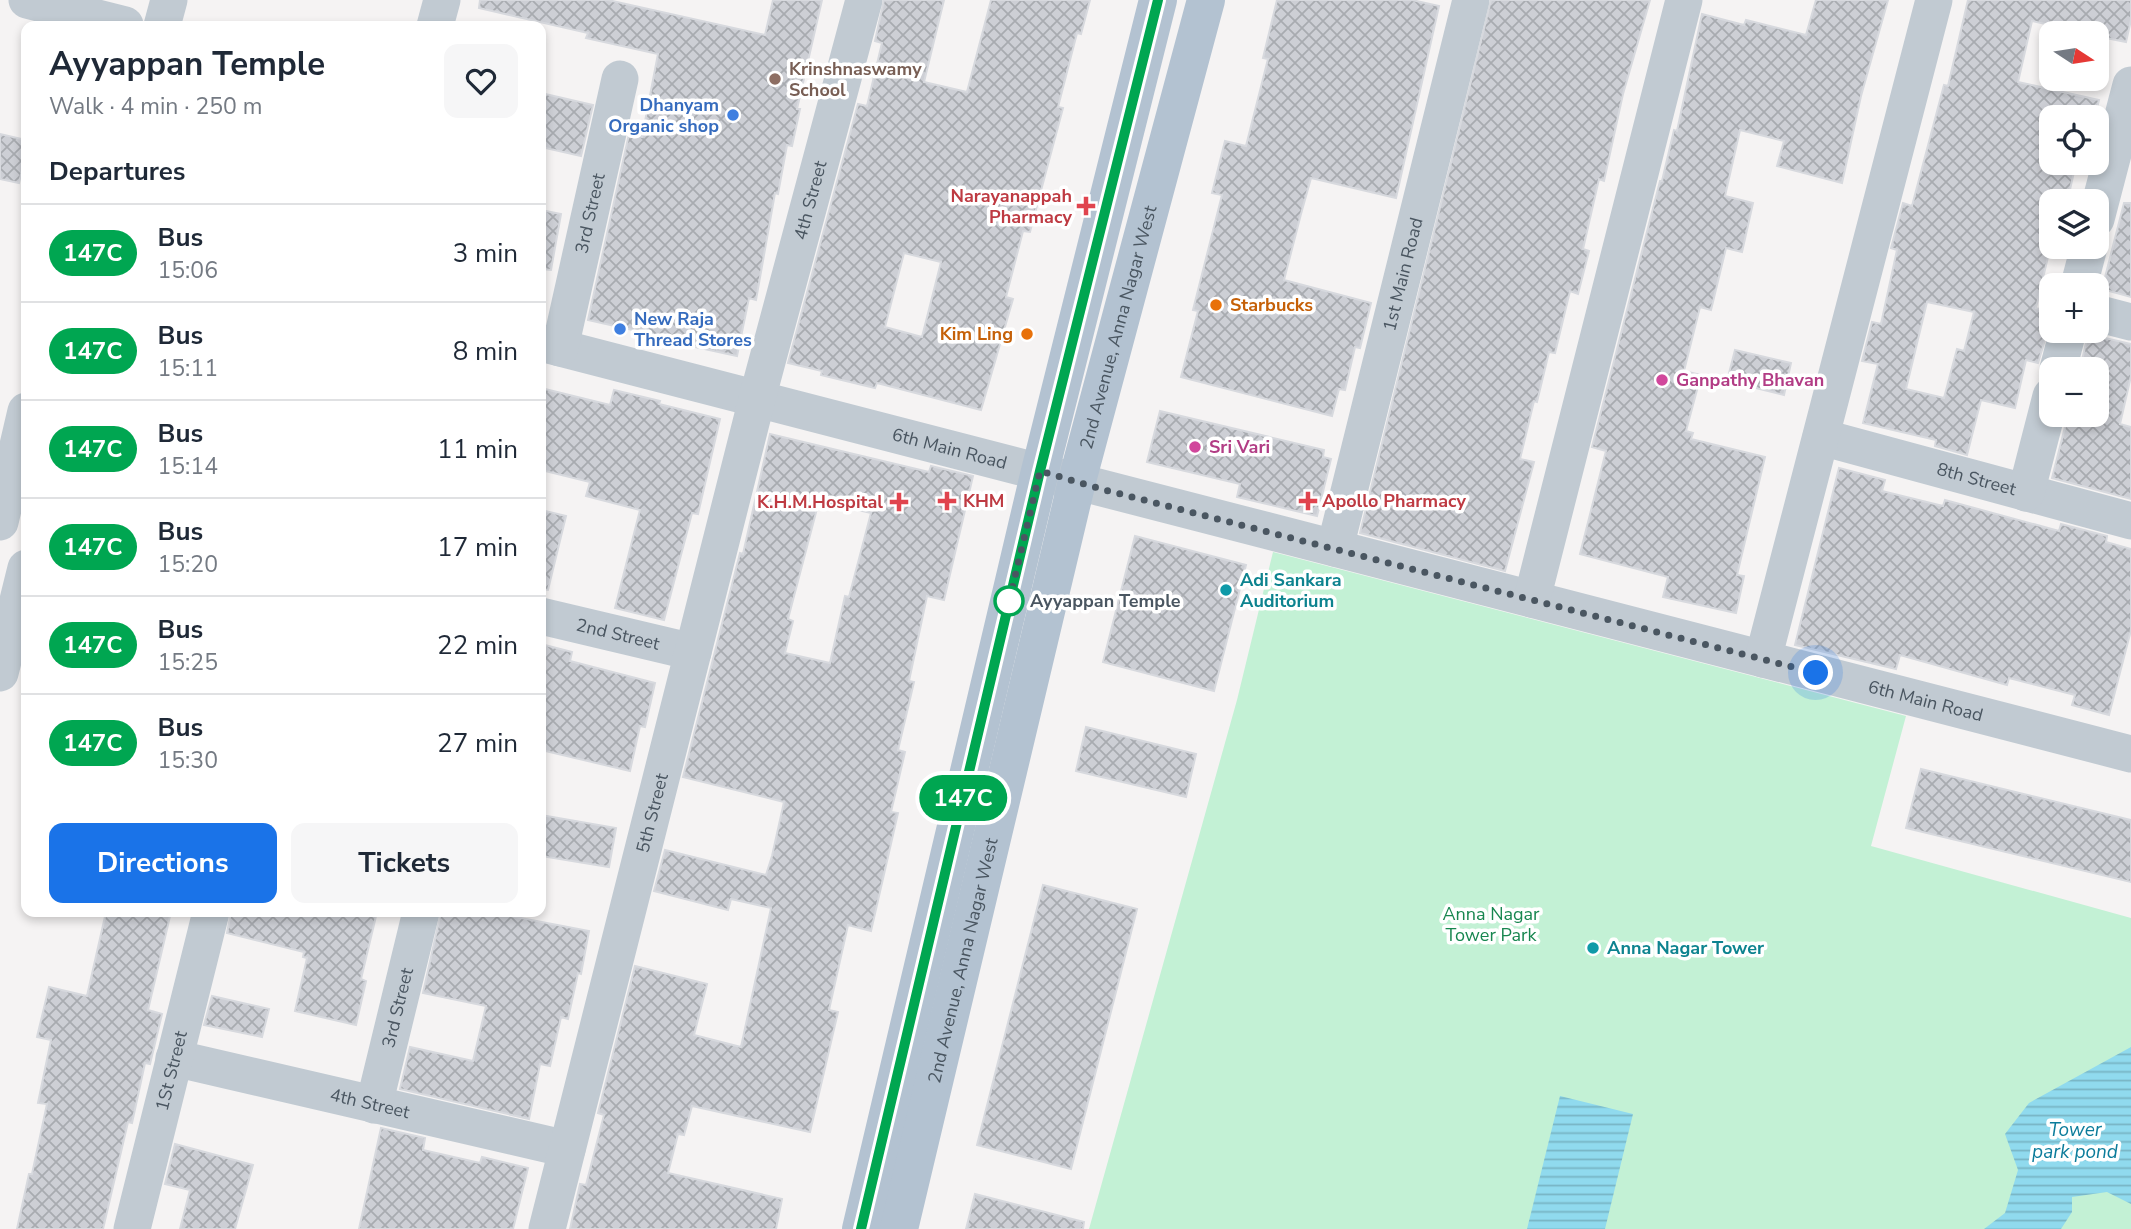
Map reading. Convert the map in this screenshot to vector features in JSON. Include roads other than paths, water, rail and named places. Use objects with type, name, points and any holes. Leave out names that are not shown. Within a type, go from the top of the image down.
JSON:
[{"type":"main road","name":"2nd Avenue, Anna Nagar West","points":[[861,1229],[1040,471],[1158,0]]},
{"type":"main road","name":"2nd Avenue, Anna Nagar West","points":[[899,1229],[1077,481],[1206,0]]},
{"type":"street","points":[[27,0],[127,17]]},
{"type":"street","points":[[163,21],[169,0]]},
{"type":"street","points":[[436,21],[442,0]]},
{"type":"street","name":"4th Street","points":[[757,399],[864,0]]},
{"type":"street","name":"1st Main Road","points":[[1335,548],[1471,0]]},
{"type":"street","points":[[1532,599],[1684,0]]},
{"type":"street","points":[[1763,659],[1934,0]]},
{"type":"street","name":"3rd Street","points":[[551,346],[621,79]]},
{"type":"street","points":[[2104,189],[2130,95]]},
{"type":"street","points":[[2109,316],[2131,322]]},
{"type":"street","name":"6th Main Road","points":[[551,346],[2131,754]]},
{"type":"street","name":"5th Street","points":[[547,1229],[757,399]]},
{"type":"street","points":[[2026,493],[2043,427]]},
{"type":"street","points":[[0,522],[21,432]]},
{"type":"street","name":"8th Street","points":[[1821,437],[2131,521]]},
{"type":"street","points":[[0,673],[21,588]]},
{"type":"street","name":"2nd Street","points":[[546,617],[693,652]]},
{"type":"street","name":"1St Street","points":[[132,1229],[210,917]]},
{"type":"street","name":"3rd Street","points":[[374,1105],[420,917]]},
{"type":"street","name":"4th Street","points":[[174,1058],[567,1149]]},
{"type":"water","name":"Tower park pond","points":[[2131,1047],[2131,1204],[2107,1192],[2072,1197],[2072,1212],[2061,1229],[1984,1229],[2005,1213],[2018,1170],[2005,1134],[2029,1103]]},
{"type":"water","points":[[1560,1096],[1633,1114],[1605,1229],[1527,1229]]},
{"type":"place","name":"Krinshnaswamy School","points":[[775,79]]},
{"type":"place","name":"Dhanyam Organic shop","points":[[733,115]]},
{"type":"place","name":"Narayanappah Pharmacy","points":[[1086,206]]},
{"type":"place","name":"Starbucks","points":[[1216,305]]},
{"type":"place","name":"New Raja Thread Stores","points":[[620,329]]},
{"type":"place","name":"Kim Ling","points":[[1027,334]]},
{"type":"place","name":"Ganpathy Bhavan","points":[[1662,380]]},
{"type":"place","name":"Sri Vari","points":[[1195,447]]},
{"type":"place","name":"KHM","points":[[947,501]]},
{"type":"place","name":"Apollo Pharmacy","points":[[1308,501]]},
{"type":"place","name":"K.H.M.Hospital","points":[[899,502]]},
{"type":"place","name":"Adi Sankara Auditorium","points":[[1226,590]]},
{"type":"place","name":"Ayyappan Temple","points":[[1009,601]]},
{"type":"place","name":"Anna Nagar Tower","points":[[1593,948]]},
{"type":"park label","name":"Anna Nagar Tower Park","points":[[1491,924]]}]
